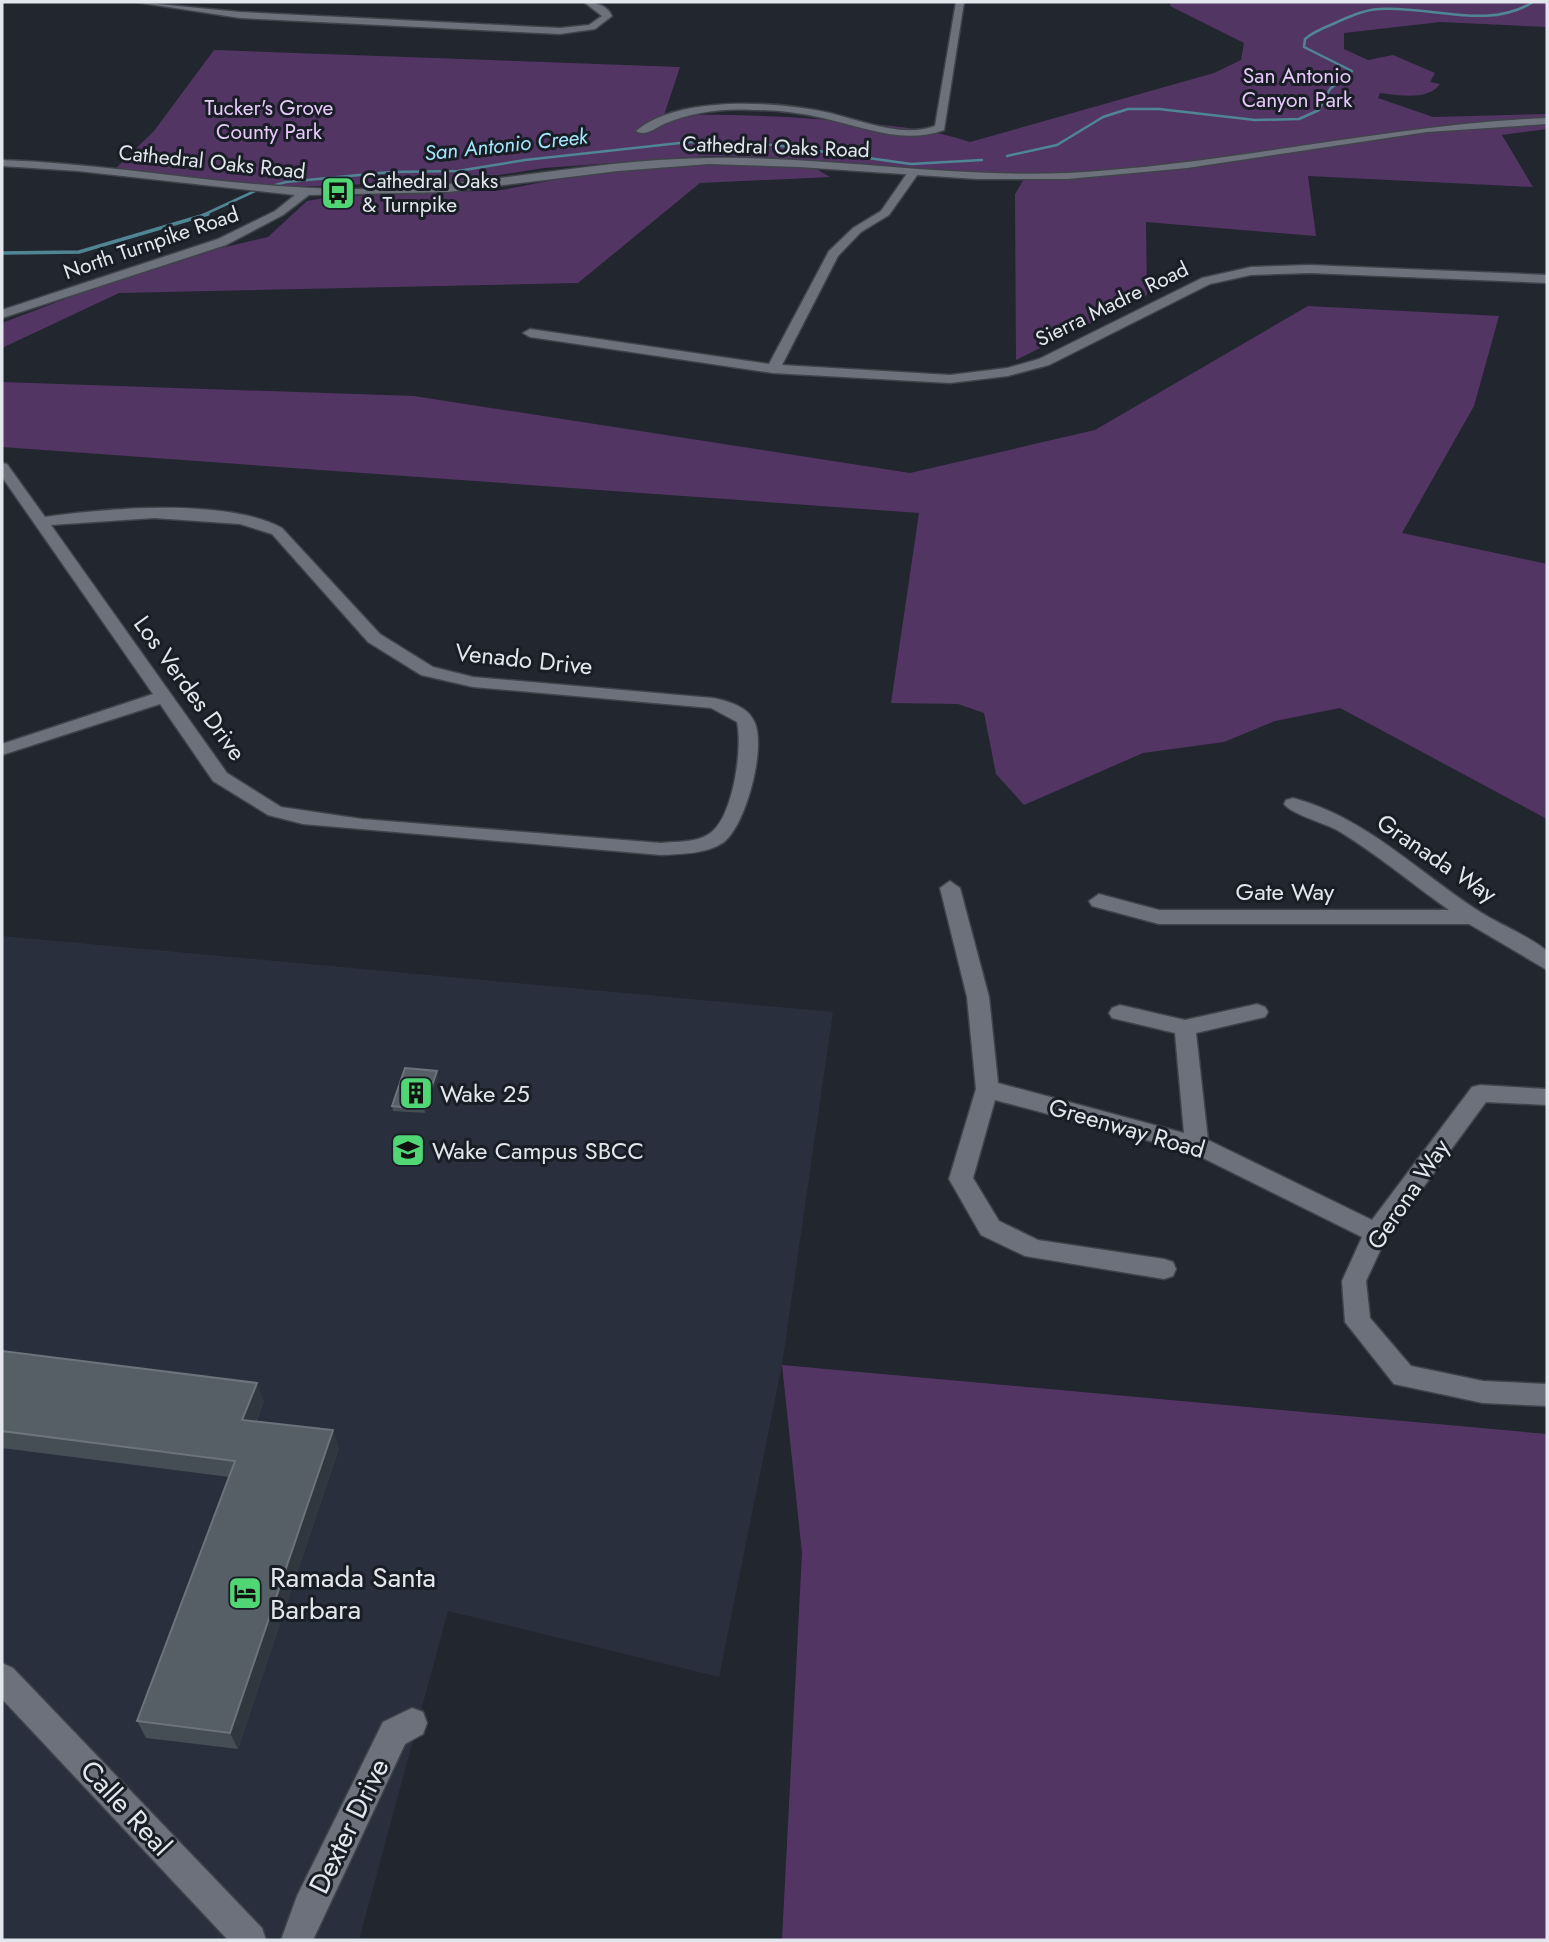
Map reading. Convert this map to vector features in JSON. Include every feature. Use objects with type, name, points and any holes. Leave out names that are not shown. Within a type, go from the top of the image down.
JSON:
[{"type":"street","points":[[140,2],[240,15],[560,31],[586,29],[603,22],[607,16],[605,11],[588,2]]},
{"type":"street","points":[[641,131],[661,120],[685,113],[759,107],[812,112],[887,130],[933,132],[940,128],[960,2]]},
{"type":"street","name":"Cathedral Oaks Road","points":[[2,163],[106,170],[232,187],[305,192],[428,190],[624,166],[687,162],[808,164],[912,174],[1025,178],[1115,173],[1452,126],[1547,121]]},
{"type":"street","points":[[773,369],[833,254],[857,230],[886,213],[912,174]]},
{"type":"street","name":"North Turnpike Road","points":[[2,314],[222,242],[279,214],[305,192]]},
{"type":"street","name":"Sierra Madre Road","points":[[530,333],[773,369],[926,380],[1008,372],[1044,362],[1206,281],[1251,271],[1310,269],[1547,279]]},
{"type":"street","name":"Los Verdes Drive","points":[[2,467],[220,777],[275,811],[303,818],[362,825],[661,849]]},
{"type":"street","name":"Venado Drive","points":[[43,522],[90,513],[147,513],[265,525],[277,531],[374,638],[427,671],[473,682],[713,703],[737,712],[746,722],[750,739],[736,811],[717,838],[696,846],[661,849]]},
{"type":"street","points":[[2,750],[163,697]]},
{"type":"street","name":"Granada Way","points":[[1293,804],[1327,814],[1473,917],[1543,953]]},
{"type":"street","points":[[950,888],[978,997],[987,1089],[961,1179],[990,1228],[1034,1249],[1164,1269]]},
{"type":"street","name":"Gate Way","points":[[1100,901],[1159,917],[1473,917]]},
{"type":"street","points":[[1120,1013],[1185,1028],[1257,1012]]},
{"type":"street","points":[[1185,1028],[1197,1144]]},
{"type":"street","name":"Greenway Road","points":[[987,1089],[1197,1144],[1376,1233]]},
{"type":"street","name":"Gerona Way","points":[[1547,1097],[1480,1093],[1376,1233],[1354,1281],[1358,1322],[1403,1376],[1483,1392],[1547,1395]]},
{"type":"street","name":"Calle Real","points":[[2,1678],[250,1940]]},
{"type":"street","name":"Dexter Drive","points":[[297,1940],[309,1908],[394,1733],[412,1723]]},
{"type":"shaded area","points":[[2,936],[833,1012],[782,1365],[719,1677],[448,1611],[359,1940],[2,1940]]},
{"type":"green space","points":[[1171,2],[1547,2],[1547,27],[1440,22],[1344,33],[1344,49],[1368,60],[1393,55],[1435,73],[1430,82],[1440,84],[1421,95],[1380,93],[1378,98],[1433,117],[1547,114],[1547,129],[1502,135],[1533,187],[1308,176],[1316,236],[1146,222],[1147,295],[1016,360],[1015,194],[1024,179],[972,179],[946,173],[781,158],[708,156],[544,168],[436,185],[386,187],[370,184],[268,188],[116,168],[154,131],[214,50],[680,67],[664,115],[764,116],[839,121],[918,130],[970,142],[1214,73],[1241,60],[1244,43],[1170,6]]},
{"type":"green space","points":[[808,164],[830,177],[700,183],[578,283],[119,293],[2,348],[2,323],[162,262],[268,237],[307,201],[330,197],[502,190],[633,165]]},
{"type":"green space","points":[[1308,306],[1499,316],[1474,406],[1402,533],[1547,564],[1547,819],[1340,708],[1275,721],[1224,742],[1143,753],[1024,805],[996,774],[984,713],[958,704],[891,703],[919,513],[2,447],[2,382],[414,396],[910,473],[1095,430]]},
{"type":"green space","points":[[782,1365],[1547,1434],[1547,1940],[782,1940],[802,1553]]},
{"type":"building","name":"Wake 25","points":[[405,1068],[437,1071],[424,1109],[392,1106]]},
{"type":"building","points":[[2,1351],[257,1383],[242,1420],[333,1430],[230,1733],[137,1721],[235,1461],[2,1431]]},
{"type":"waterway","name":"San Antonio Creek","points":[[1007,156],[1057,145],[1103,117],[1128,109],[1159,109],[1255,120],[1299,119],[1319,110],[1330,89],[1352,71],[1304,47],[1305,39],[1318,30],[1373,10],[1398,9],[1478,16],[1497,15],[1533,2]]},
{"type":"waterway","name":"San Antonio Creek","points":[[203,215],[255,191],[286,182],[391,172],[458,171],[525,160],[689,142],[775,145],[911,164],[982,160]]},
{"type":"waterway","name":"San Antonio Creek","points":[[2,253],[79,252],[208,214]]},
{"type":"place","name":"Cathedral Oaks & Turnpike","points":[[338,193]]},
{"type":"place","name":"Wake 25","points":[[416,1093]]},
{"type":"place","name":"Wake Campus SBCC","points":[[408,1150]]},
{"type":"place","name":"Ramada Santa Barbara","points":[[245,1593]]},
{"type":"park label","name":"San Antonio Canyon Park","points":[[1297,88]]},
{"type":"park label","name":"Tucker's Grove County Park","points":[[269,120]]}]
